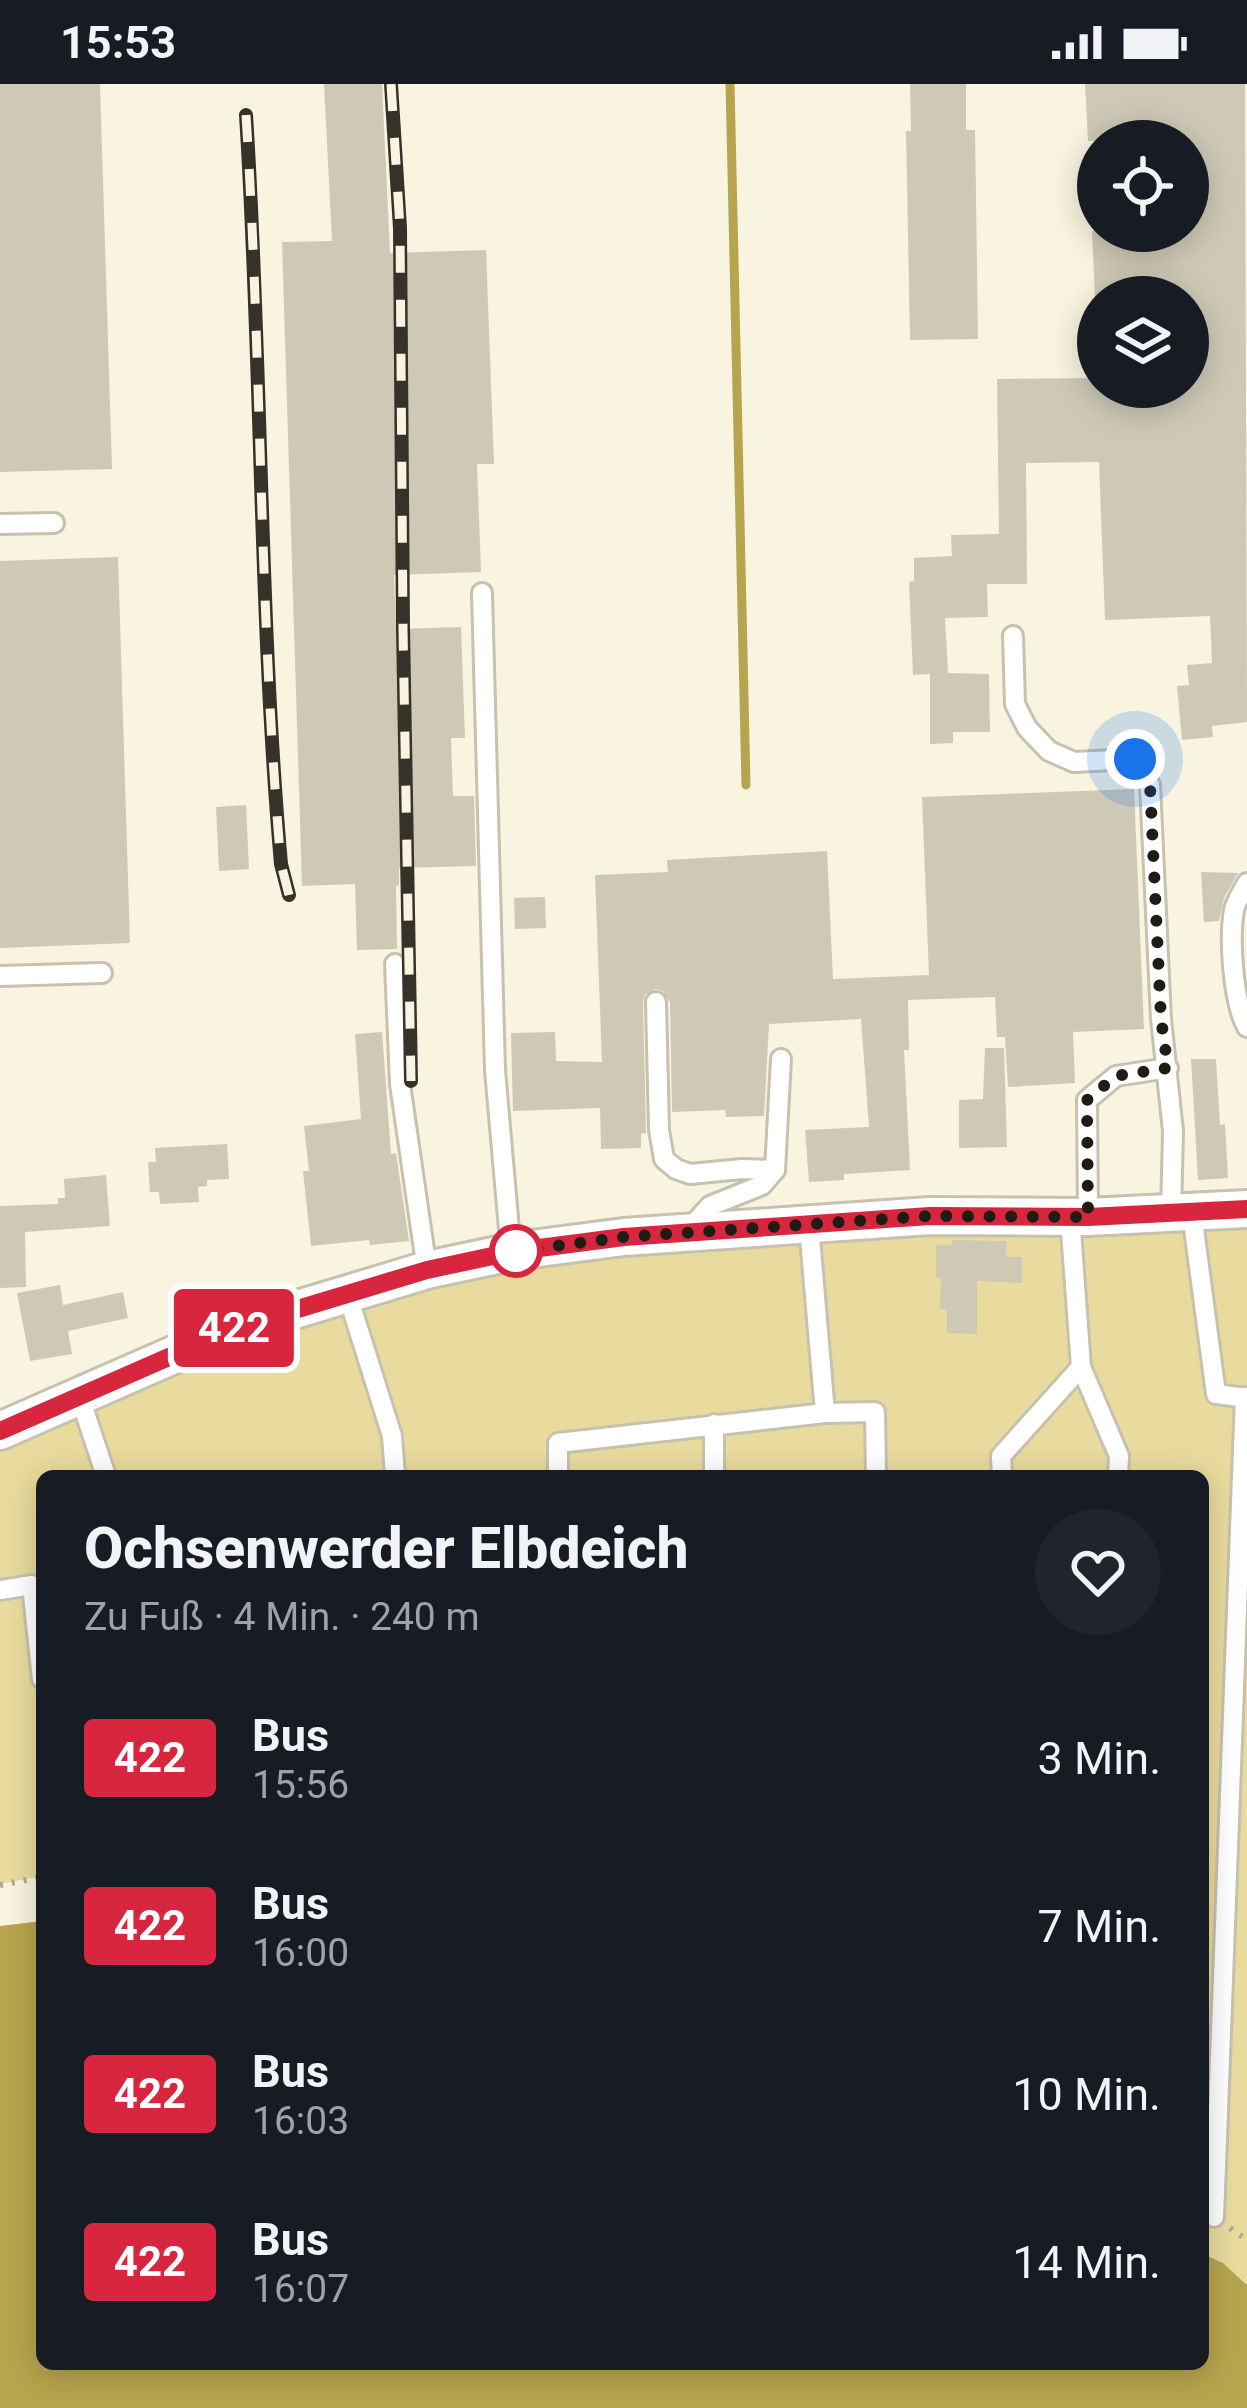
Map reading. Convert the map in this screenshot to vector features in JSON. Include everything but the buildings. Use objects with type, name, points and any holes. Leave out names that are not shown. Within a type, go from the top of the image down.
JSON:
[{"type":"street","points":[[0,1431],[235,1328],[347,1292],[511,1252],[624,1237],[930,1216],[1079,1217],[1247,1209]]},
{"type":"lane","points":[[0,524],[54,523]]},
{"type":"lane","points":[[482,593],[496,1070],[511,1252]]},
{"type":"lane","points":[[1013,636],[1015,704],[1027,728],[1049,751],[1074,762],[1135,759],[1150,785],[1161,1019],[1182,1214],[1216,1394],[1246,1397],[1214,2217]]},
{"type":"lane","points":[[1247,883],[1234,909],[1233,967],[1237,1002],[1247,1027]]},
{"type":"lane","points":[[395,964],[400,1084],[427,1270]]},
{"type":"lane","points":[[0,976],[102,973]]},
{"type":"lane","points":[[656,1002],[658,1130],[664,1159],[690,1174],[775,1170]]},
{"type":"lane","points":[[686,1232],[710,1206],[762,1185],[775,1170],[781,1059]]},
{"type":"lane","points":[[1118,1470],[1119,1456],[1081,1367],[1079,1217],[1087,1100],[1116,1076],[1168,1068]]},
{"type":"lane","points":[[809,1226],[825,1413]]},
{"type":"lane","points":[[347,1292],[392,1436],[395,1470]]},
{"type":"lane","points":[[1002,1470],[1001,1456],[1081,1367]]},
{"type":"lane","points":[[79,1395],[104,1470]]},
{"type":"lane","points":[[558,1470],[558,1443],[825,1413],[875,1412],[876,1470]]},
{"type":"lane","points":[[714,1424],[714,1470]]},
{"type":"lane","points":[[0,1590],[32,1585],[36,1623]]},
{"type":"path","points":[[0,1885],[36,1878]]},
{"type":"shaded area","points":[[1247,1222],[1247,2285],[1209,2257],[1209,1470],[36,1470],[36,1877],[0,1884],[0,1449],[117,1391],[231,1343],[392,1294],[536,1260],[852,1234]]},
{"type":"shaded area","points":[[36,1922],[36,2370],[1209,2370],[1209,2257],[1247,2285],[1247,2408],[0,2408],[0,1926]]},
{"type":"waterway","points":[[730,84],[746,785]]},
{"type":"railway","points":[[391,84],[400,228],[411,1081]]},
{"type":"railway","points":[[246,115],[268,677],[281,864],[289,895]]},
{"type":"bus line","name":"422","points":[[0,1431],[235,1328],[427,1270],[516,1251],[624,1237],[930,1216],[1088,1217],[1247,1209]]},
{"type":"route","points":[[516,1251],[624,1237],[930,1216],[1088,1217],[1087,1100],[1116,1076],[1168,1068],[1161,1019],[1150,785],[1135,759]]}]
